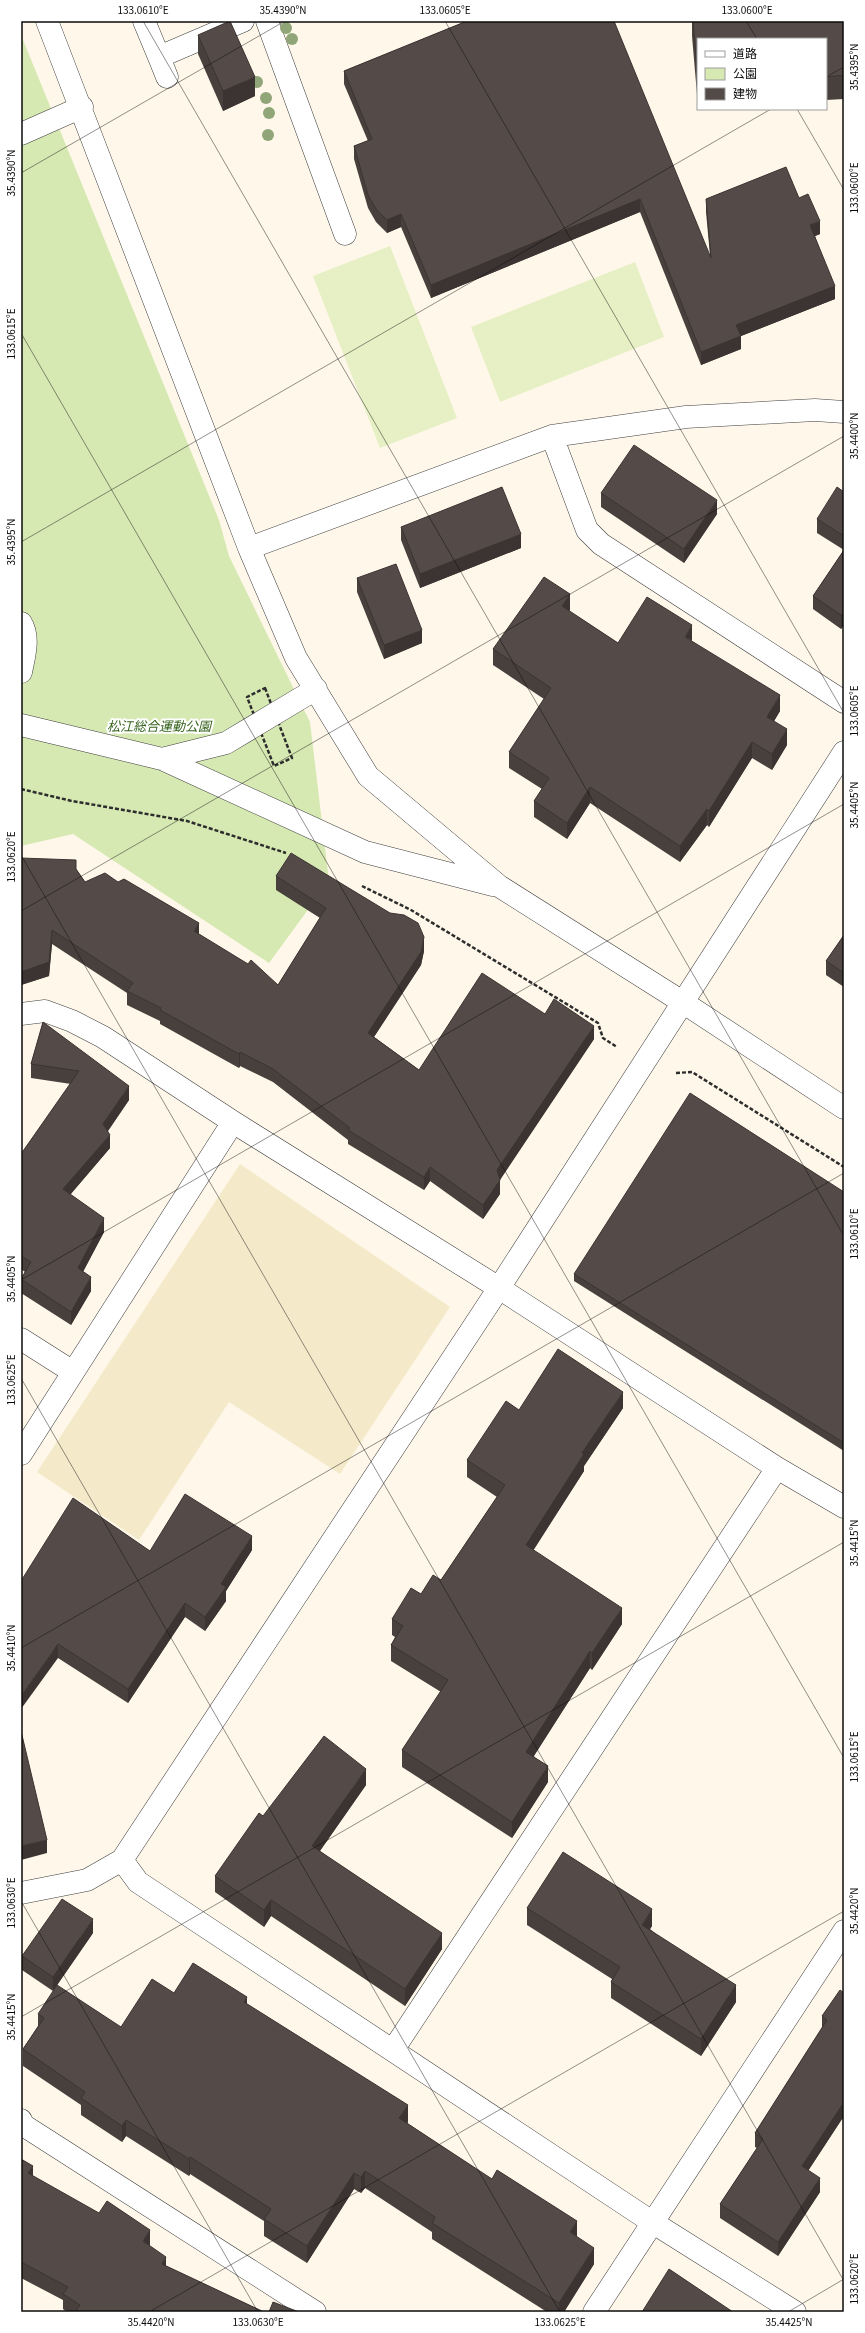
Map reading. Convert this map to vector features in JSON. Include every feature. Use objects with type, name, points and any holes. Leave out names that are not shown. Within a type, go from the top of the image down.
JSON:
[{"type":"street","points":[[47,21],[82,107],[249,548],[296,658],[368,776],[499,886],[684,1003],[844,1108]]},
{"type":"street","points":[[144,21],[167,77]]},
{"type":"street","points":[[160,57],[243,21]]},
{"type":"street","points":[[267,21],[345,234]]},
{"type":"street","points":[[21,134],[82,107]]},
{"type":"street","points":[[249,548],[552,436],[686,417],[815,410],[844,412]]},
{"type":"street","points":[[552,436],[587,530],[601,544],[844,702]]},
{"type":"street","points":[[21,623],[24,627],[26,644],[21,672]]},
{"type":"street","points":[[162,759],[226,743],[316,689]]},
{"type":"street","points":[[21,725],[162,759],[365,852],[499,886]]},
{"type":"street","points":[[21,1893],[87,1880],[122,1860],[499,1288],[684,1003],[844,752]]},
{"type":"street","points":[[21,1014],[45,1012],[72,1021],[103,1037],[233,1122],[499,1288],[777,1468],[844,1507]]},
{"type":"street","points":[[21,1454],[233,1122]]},
{"type":"street","points":[[21,1338],[73,1372]]},
{"type":"street","points":[[393,2050],[777,1468]]},
{"type":"street","points":[[122,1860],[138,1882],[652,2222],[795,2312]]},
{"type":"street","points":[[594,2312],[844,1930]]},
{"type":"street","points":[[21,2120],[23,2124],[315,2312]]},
{"type":"path","points":[[21,789],[72,801],[187,821],[293,856]]},
{"type":"path","points":[[357,883],[411,910],[598,1023],[603,1038],[619,1048]]},
{"type":"path","points":[[669,1073],[692,1072],[844,1167]]},
{"type":"shaded area","points":[[240,1164],[450,1307],[340,1474],[229,1402],[139,1540],[37,1472]]},
{"type":"green space","name":"松江総合運動公園","points":[[21,35],[219,520],[229,556],[310,722],[329,881],[269,963],[73,834],[21,846]]},
{"type":"green space","points":[[390,246],[457,418],[380,448],[313,276]]},
{"type":"green space","points":[[635,262],[664,337],[500,402],[471,327]]},
{"type":"building","points":[[230,21],[255,77],[223,91],[198,35]]},
{"type":"building","points":[[467,21],[614,21],[711,258],[706,199],[786,167],[799,198],[808,194],[820,221],[810,225],[835,286],[736,325],[741,336],[701,352],[640,199],[431,285],[401,214],[387,220],[376,209],[368,195],[354,146],[372,139],[344,71]]},
{"type":"building","points":[[693,21],[844,21],[844,75],[827,77],[827,38],[697,38],[697,70]]},
{"type":"building","points":[[634,445],[717,500],[684,549],[601,493]]},
{"type":"building","points":[[502,487],[521,534],[420,574],[401,527]]},
{"type":"building","points":[[837,487],[844,492],[844,536],[817,519]]},
{"type":"building","points":[[844,550],[844,612],[841,615],[813,596]]},
{"type":"building","points":[[396,564],[422,630],[384,645],[357,578]]},
{"type":"building","points":[[544,577],[570,594],[562,606],[618,643],[647,597],[692,625],[685,637],[780,695],[767,717],[787,729],[772,754],[752,742],[709,811],[707,809],[680,846],[590,787],[567,823],[534,801],[549,778],[509,752],[551,688],[493,649]]},
{"type":"building","points":[[291,853],[390,913],[404,915],[418,923],[424,937],[421,952],[368,1033],[419,1070],[482,973],[545,1014],[554,999],[594,1026],[497,1170],[500,1180],[483,1205],[430,1167],[424,1177],[348,1130],[350,1128],[273,1069],[240,1052],[239,1054],[160,1010],[161,1008],[127,991],[133,983],[52,930],[49,962],[21,972],[21,858],[76,860],[76,869],[85,882],[105,873],[118,882],[124,879],[199,923],[194,931],[248,964],[251,960],[278,985],[326,908],[276,876]]},
{"type":"building","points":[[844,935],[844,973],[826,961]]},
{"type":"building","points":[[43,1022],[129,1086],[103,1124],[110,1135],[63,1189],[104,1218],[78,1268],[91,1277],[71,1312],[21,1279],[31,1262],[21,1256],[21,1154],[79,1071],[31,1064]]},
{"type":"building","points":[[690,1093],[844,1192],[844,1443],[574,1274]]},
{"type":"building","points":[[558,1349],[623,1392],[582,1453],[584,1454],[526,1545],[622,1608],[592,1653],[590,1651],[526,1752],[548,1766],[512,1822],[402,1750],[448,1680],[391,1645],[403,1626],[392,1619],[411,1588],[421,1594],[433,1575],[441,1580],[505,1485],[467,1460],[506,1401],[519,1410]]},
{"type":"building","points":[[185,1494],[252,1536],[221,1584],[226,1587],[205,1617],[185,1603],[128,1689],[58,1644],[21,1696],[21,1581],[73,1498],[150,1551]]},
{"type":"building","points":[[21,1731],[47,1840],[21,1846]]},
{"type":"building","points":[[324,1736],[366,1769],[312,1846],[442,1933],[405,1989],[271,1900],[264,1910],[215,1876],[259,1813],[263,1816]]},
{"type":"building","points":[[563,1852],[652,1909],[642,1925],[736,1985],[701,2039],[611,1982],[620,1967],[527,1908]]},
{"type":"building","points":[[62,1899],[93,1919],[53,1977],[22,1956]]},
{"type":"building","points":[[193,1963],[247,1997],[244,2002],[408,2105],[399,2118],[492,2179],[497,2170],[577,2221],[570,2232],[594,2248],[559,2303],[432,2223],[435,2217],[365,2171],[361,2177],[354,2173],[307,2246],[264,2219],[271,2209],[190,2157],[189,2159],[126,2120],[122,2126],[81,2098],[85,2092],[23,2049],[44,2018],[38,2014],[57,1985],[121,2027],[152,1979],[174,1993]]},
{"type":"building","points":[[840,1990],[844,1993],[844,2106],[842,2105],[802,2166],[820,2178],[778,2242],[720,2204],[763,2139],[755,2133],[827,2020],[822,2016]]},
{"type":"building","points":[[21,2159],[33,2166],[28,2173],[99,2213],[107,2201],[150,2230],[143,2241],[166,2257],[162,2264],[264,2312],[75,2312],[80,2305],[63,2294],[68,2287],[21,2262]]},
{"type":"building","points":[[669,2269],[733,2312],[642,2312]]},
{"type":"building","points":[[273,2302],[299,2312],[269,2312]]}]
